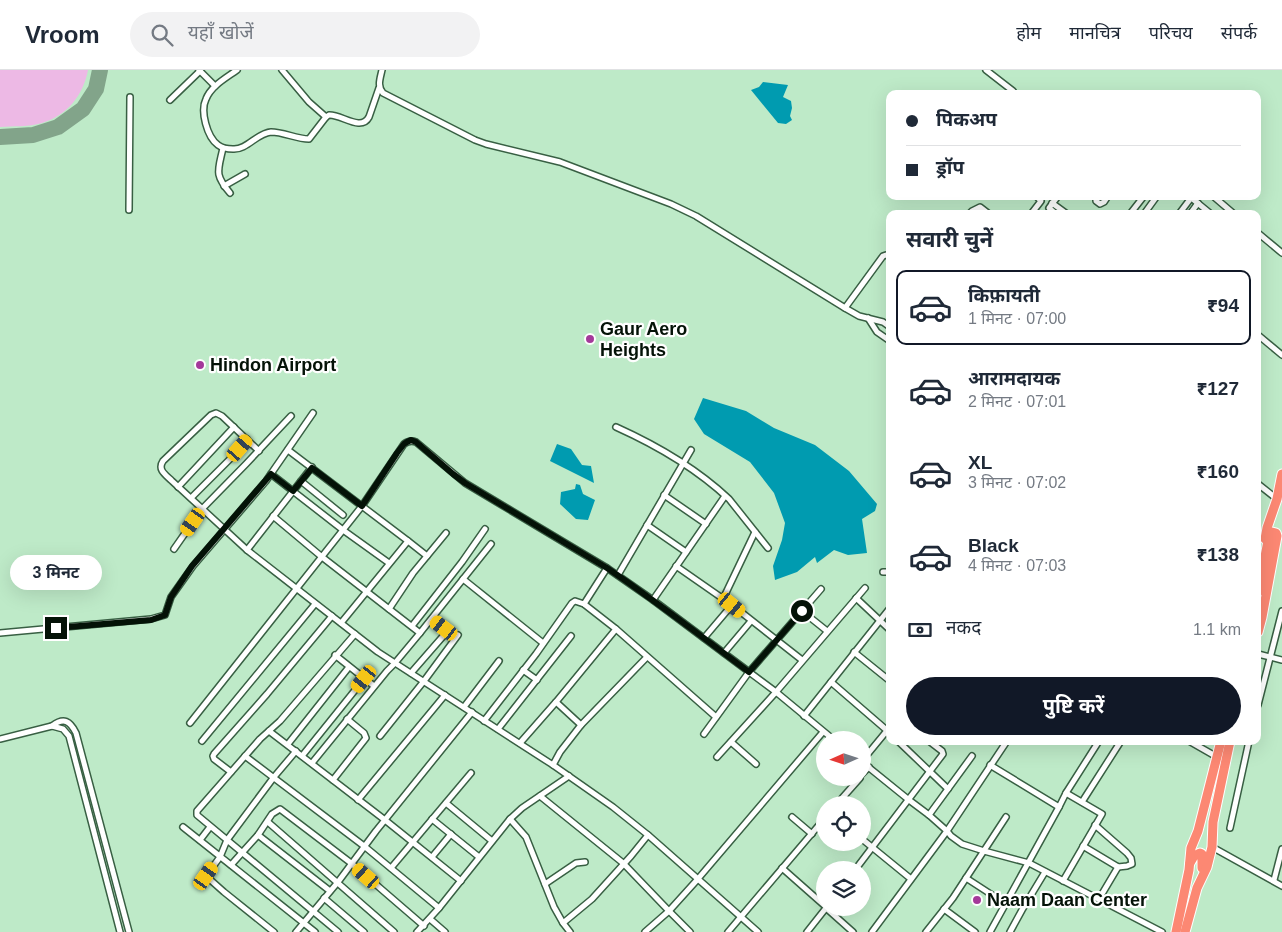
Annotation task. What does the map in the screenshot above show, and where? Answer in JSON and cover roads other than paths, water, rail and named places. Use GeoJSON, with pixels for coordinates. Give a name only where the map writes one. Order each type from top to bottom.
{"type":"FeatureCollection","features":[{"type":"Feature","properties":{"kind":"highway"},"geometry":{"type":"LineString","coordinates":[[1275,550],[1264,543],[1282,474]]}},
{"type":"Feature","properties":{"kind":"highway"},"geometry":{"type":"LineString","coordinates":[[1261,585],[1280,541],[1282,530]]}},
{"type":"Feature","properties":{"kind":"highway"},"geometry":{"type":"LineString","coordinates":[[1261,621],[1275,550]]}},
{"type":"Feature","properties":{"kind":"highway"},"geometry":{"type":"LineString","coordinates":[[1176,932],[1190,863],[1191,848],[1198,831],[1220,745]]}},
{"type":"Feature","properties":{"kind":"highway"},"geometry":{"type":"LineString","coordinates":[[1185,932],[1197,888],[1207,867],[1212,847],[1213,822],[1229,745]]}},
{"type":"Feature","properties":{"kind":"highway"},"geometry":{"type":"LineString","coordinates":[[1190,863],[1194,856],[1198,853],[1202,854],[1202,875]]}},
{"type":"Feature","properties":{"kind":"street"},"geometry":{"type":"LineString","coordinates":[[170,100],[200,70],[215,86]]}},
{"type":"Feature","properties":{"kind":"street"},"geometry":{"type":"LineString","coordinates":[[237,70],[215,86],[206,99],[203,108],[207,128],[213,141],[223,148],[237,149],[272,132],[309,139],[326,117],[332,114],[355,123],[364,122],[369,117],[379,88],[382,70]]}},
{"type":"Feature","properties":{"kind":"street"},"geometry":{"type":"LineString","coordinates":[[282,70],[309,102],[326,117]]}},
{"type":"Feature","properties":{"kind":"street"},"geometry":{"type":"LineString","coordinates":[[986,70],[1012,90]]}},
{"type":"Feature","properties":{"kind":"street"},"geometry":{"type":"LineString","coordinates":[[379,88],[386,95],[475,140],[560,162],[671,204],[696,216],[859,316],[886,324]]}},
{"type":"Feature","properties":{"kind":"street"},"geometry":{"type":"LineString","coordinates":[[129,210],[130,98]]}},
{"type":"Feature","properties":{"kind":"street"},"geometry":{"type":"LineString","coordinates":[[223,148],[218,177],[230,193]]}},
{"type":"Feature","properties":{"kind":"street"},"geometry":{"type":"LineString","coordinates":[[224,186],[245,174]]}},
{"type":"Feature","properties":{"kind":"street"},"geometry":{"type":"LineString","coordinates":[[1041,200],[1058,210]]}},
{"type":"Feature","properties":{"kind":"street"},"geometry":{"type":"LineString","coordinates":[[1051,206],[1055,200]]}},
{"type":"Feature","properties":{"kind":"street"},"geometry":{"type":"LineString","coordinates":[[1133,210],[1141,200]]}},
{"type":"Feature","properties":{"kind":"street"},"geometry":{"type":"LineString","coordinates":[[1194,200],[1206,210]]}},
{"type":"Feature","properties":{"kind":"street"},"geometry":{"type":"LineString","coordinates":[[1218,200],[1229,210]]}},
{"type":"Feature","properties":{"kind":"street"},"geometry":{"type":"LineString","coordinates":[[1193,210],[1198,203]]}},
{"type":"Feature","properties":{"kind":"street"},"geometry":{"type":"LineString","coordinates":[[1051,206],[1054,210]]}},
{"type":"Feature","properties":{"kind":"street"},"geometry":{"type":"LineString","coordinates":[[972,210],[980,207],[984,210]]}},
{"type":"Feature","properties":{"kind":"street"},"geometry":{"type":"LineString","coordinates":[[1261,236],[1282,253]]}},
{"type":"Feature","properties":{"kind":"street"},"geometry":{"type":"LineString","coordinates":[[845,308],[883,256],[886,255]]}},
{"type":"Feature","properties":{"kind":"street"},"geometry":{"type":"LineString","coordinates":[[868,318],[877,332],[886,338]]}},
{"type":"Feature","properties":{"kind":"street"},"geometry":{"type":"LineString","coordinates":[[1261,338],[1282,355]]}},
{"type":"Feature","properties":{"kind":"street"},"geometry":{"type":"LineString","coordinates":[[259,450],[219,413],[213,414],[163,461],[161,464],[162,472],[247,550],[378,652],[614,806],[758,932]]}},
{"type":"Feature","properties":{"kind":"street"},"geometry":{"type":"LineString","coordinates":[[0,633],[151,620],[165,615],[171,597],[192,566],[266,481],[313,413]]}},
{"type":"Feature","properties":{"kind":"street"},"geometry":{"type":"LineString","coordinates":[[174,549],[202,509],[291,416]]}},
{"type":"Feature","properties":{"kind":"street"},"geometry":{"type":"LineString","coordinates":[[178,487],[234,427]]}},
{"type":"Feature","properties":{"kind":"street"},"geometry":{"type":"LineString","coordinates":[[616,427],[683,463],[725,496],[768,548]]}},
{"type":"Feature","properties":{"kind":"street"},"geometry":{"type":"LineString","coordinates":[[190,498],[247,440]]}},
{"type":"Feature","properties":{"kind":"street"},"geometry":{"type":"LineString","coordinates":[[190,723],[362,506],[404,444],[411,440],[416,442],[465,483],[618,575],[776,692],[822,731]]}},
{"type":"Feature","properties":{"kind":"street"},"geometry":{"type":"LineString","coordinates":[[288,450],[427,556]]}},
{"type":"Feature","properties":{"kind":"street"},"geometry":{"type":"LineString","coordinates":[[618,575],[691,450]]}},
{"type":"Feature","properties":{"kind":"street"},"geometry":{"type":"LineString","coordinates":[[247,550],[312,468]]}},
{"type":"Feature","properties":{"kind":"street"},"geometry":{"type":"LineString","coordinates":[[271,474],[343,530],[390,563]]}},
{"type":"Feature","properties":{"kind":"street"},"geometry":{"type":"LineString","coordinates":[[301,480],[343,515]]}},
{"type":"Feature","properties":{"kind":"street"},"geometry":{"type":"LineString","coordinates":[[1261,486],[1277,499]]}},
{"type":"Feature","properties":{"kind":"street"},"geometry":{"type":"LineString","coordinates":[[664,495],[706,524]]}},
{"type":"Feature","properties":{"kind":"street"},"geometry":{"type":"LineString","coordinates":[[653,600],[725,496]]}},
{"type":"Feature","properties":{"kind":"street"},"geometry":{"type":"LineString","coordinates":[[273,516],[322,558],[420,633]]}},
{"type":"Feature","properties":{"kind":"street"},"geometry":{"type":"LineString","coordinates":[[647,524],[686,552]]}},
{"type":"Feature","properties":{"kind":"street"},"geometry":{"type":"LineString","coordinates":[[412,626],[485,529]]}},
{"type":"Feature","properties":{"kind":"street"},"geometry":{"type":"LineString","coordinates":[[723,599],[755,532]]}},
{"type":"Feature","properties":{"kind":"street"},"geometry":{"type":"LineString","coordinates":[[389,609],[414,573],[446,533]]}},
{"type":"Feature","properties":{"kind":"street"},"geometry":{"type":"LineString","coordinates":[[341,623],[408,541]]}},
{"type":"Feature","properties":{"kind":"street"},"geometry":{"type":"LineString","coordinates":[[312,763],[374,686],[432,619],[491,544]]}},
{"type":"Feature","properties":{"kind":"street"},"geometry":{"type":"LineString","coordinates":[[676,566],[732,605],[802,660]]}},
{"type":"Feature","properties":{"kind":"street"},"geometry":{"type":"LineString","coordinates":[[584,604],[607,568]]}},
{"type":"Feature","properties":{"kind":"street"},"geometry":{"type":"LineString","coordinates":[[464,579],[543,643]]}},
{"type":"Feature","properties":{"kind":"street"},"geometry":{"type":"LineString","coordinates":[[717,757],[776,692],[865,588]]}},
{"type":"Feature","properties":{"kind":"street"},"geometry":{"type":"LineString","coordinates":[[704,734],[749,672],[821,589]]}},
{"type":"Feature","properties":{"kind":"street"},"geometry":{"type":"LineString","coordinates":[[856,598],[886,627]]}},
{"type":"Feature","properties":{"kind":"street"},"geometry":{"type":"LineString","coordinates":[[484,720],[576,601],[584,604],[616,629],[716,717]]}},
{"type":"Feature","properties":{"kind":"street"},"geometry":{"type":"LineString","coordinates":[[202,741],[315,604]]}},
{"type":"Feature","properties":{"kind":"street"},"geometry":{"type":"LineString","coordinates":[[704,638],[732,605]]}},
{"type":"Feature","properties":{"kind":"street"},"geometry":{"type":"LineString","coordinates":[[802,611],[828,631]]}},
{"type":"Feature","properties":{"kind":"street"},"geometry":{"type":"LineString","coordinates":[[1261,692],[1282,611]]}},
{"type":"Feature","properties":{"kind":"street"},"geometry":{"type":"LineString","coordinates":[[804,716],[886,613]]}},
{"type":"Feature","properties":{"kind":"street"},"geometry":{"type":"LineString","coordinates":[[231,772],[214,759],[214,754],[332,616]]}},
{"type":"Feature","properties":{"kind":"street"},"geometry":{"type":"LineString","coordinates":[[411,673],[445,634],[446,630],[432,619]]}},
{"type":"Feature","properties":{"kind":"street"},"geometry":{"type":"LineString","coordinates":[[724,653],[751,620]]}},
{"type":"Feature","properties":{"kind":"street"},"geometry":{"type":"LineString","coordinates":[[520,743],[616,629]]}},
{"type":"Feature","properties":{"kind":"street"},"geometry":{"type":"LineString","coordinates":[[338,932],[197,815],[198,811],[231,772],[260,739],[280,721],[355,634]]}},
{"type":"Feature","properties":{"kind":"street"},"geometry":{"type":"LineString","coordinates":[[380,736],[424,682],[458,635]]}},
{"type":"Feature","properties":{"kind":"street"},"geometry":{"type":"LineString","coordinates":[[498,729],[571,636]]}},
{"type":"Feature","properties":{"kind":"street"},"geometry":{"type":"LineString","coordinates":[[854,652],[886,678]]}},
{"type":"Feature","properties":{"kind":"street"},"geometry":{"type":"LineString","coordinates":[[1261,655],[1282,660]]}},
{"type":"Feature","properties":{"kind":"street"},"geometry":{"type":"LineString","coordinates":[[335,656],[374,686]]}},
{"type":"Feature","properties":{"kind":"street"},"geometry":{"type":"LineString","coordinates":[[553,765],[560,752],[581,724],[647,657]]}},
{"type":"Feature","properties":{"kind":"street"},"geometry":{"type":"LineString","coordinates":[[464,707],[498,661]]}},
{"type":"Feature","properties":{"kind":"street"},"geometry":{"type":"LineString","coordinates":[[288,744],[350,667]]}},
{"type":"Feature","properties":{"kind":"street"},"geometry":{"type":"LineString","coordinates":[[523,670],[537,680]]}},
{"type":"Feature","properties":{"kind":"street"},"geometry":{"type":"LineString","coordinates":[[302,756],[364,679]]}},
{"type":"Feature","properties":{"kind":"street"},"geometry":{"type":"LineString","coordinates":[[830,682],[886,728]]}},
{"type":"Feature","properties":{"kind":"street"},"geometry":{"type":"LineString","coordinates":[[358,800],[445,695]]}},
{"type":"Feature","properties":{"kind":"street"},"geometry":{"type":"LineString","coordinates":[[556,702],[581,724]]}},
{"type":"Feature","properties":{"kind":"street"},"geometry":{"type":"LineString","coordinates":[[296,932],[338,882],[364,846],[472,712]]}},
{"type":"Feature","properties":{"kind":"street"},"geometry":{"type":"LineString","coordinates":[[333,780],[366,738],[364,733],[348,719]]}},
{"type":"Feature","properties":{"kind":"street"},"geometry":{"type":"LineString","coordinates":[[0,739],[52,726],[57,722],[70,723],[76,734],[129,932]]}},
{"type":"Feature","properties":{"kind":"street"},"geometry":{"type":"LineString","coordinates":[[66,732],[70,723]]}},
{"type":"Feature","properties":{"kind":"street"},"geometry":{"type":"LineString","coordinates":[[52,726],[60,728],[68,736],[120,932]]}},
{"type":"Feature","properties":{"kind":"street"},"geometry":{"type":"LineString","coordinates":[[269,731],[460,880]]}},
{"type":"Feature","properties":{"kind":"street"},"geometry":{"type":"LineString","coordinates":[[871,751],[886,734]]}},
{"type":"Feature","properties":{"kind":"street"},"geometry":{"type":"LineString","coordinates":[[645,932],[698,880],[816,740]]}},
{"type":"Feature","properties":{"kind":"street"},"geometry":{"type":"LineString","coordinates":[[731,742],[756,764]]}},
{"type":"Feature","properties":{"kind":"street"},"geometry":{"type":"LineString","coordinates":[[902,745],[948,789]]}},
{"type":"Feature","properties":{"kind":"street"},"geometry":{"type":"LineString","coordinates":[[862,861],[943,754],[934,745]]}},
{"type":"Feature","properties":{"kind":"street"},"geometry":{"type":"LineString","coordinates":[[872,932],[946,830],[1004,745]]}},
{"type":"Feature","properties":{"kind":"street"},"geometry":{"type":"LineString","coordinates":[[990,932],[1066,793],[1096,745]]}},
{"type":"Feature","properties":{"kind":"street"},"geometry":{"type":"LineString","coordinates":[[1082,802],[1118,745]]}},
{"type":"Feature","properties":{"kind":"street"},"geometry":{"type":"LineString","coordinates":[[1196,745],[1217,757]]}},
{"type":"Feature","properties":{"kind":"street"},"geometry":{"type":"LineString","coordinates":[[1230,828],[1248,745]]}},
{"type":"Feature","properties":{"kind":"street"},"geometry":{"type":"LineString","coordinates":[[274,932],[206,876],[220,856],[227,840],[296,751]]}},
{"type":"Feature","properties":{"kind":"street"},"geometry":{"type":"LineString","coordinates":[[245,756],[364,846],[439,908]]}},
{"type":"Feature","properties":{"kind":"street"},"geometry":{"type":"LineString","coordinates":[[928,815],[972,756]]}},
{"type":"Feature","properties":{"kind":"street"},"geometry":{"type":"LineString","coordinates":[[990,764],[1059,808]]}},
{"type":"Feature","properties":{"kind":"street"},"geometry":{"type":"LineString","coordinates":[[871,769],[962,844],[1029,863],[1162,932]]}},
{"type":"Feature","properties":{"kind":"street"},"geometry":{"type":"LineString","coordinates":[[391,868],[471,774]]}},
{"type":"Feature","properties":{"kind":"street"},"geometry":{"type":"LineString","coordinates":[[418,932],[510,819],[522,808],[569,776]]}},
{"type":"Feature","properties":{"kind":"street"},"geometry":{"type":"LineString","coordinates":[[844,796],[853,786]]}},
{"type":"Feature","properties":{"kind":"street"},"geometry":{"type":"LineString","coordinates":[[1063,881],[1102,814],[1066,793]]}},
{"type":"Feature","properties":{"kind":"street"},"geometry":{"type":"LineString","coordinates":[[540,796],[623,863],[690,932]]}},
{"type":"Feature","properties":{"kind":"street"},"geometry":{"type":"LineString","coordinates":[[446,803],[492,841]]}},
{"type":"Feature","properties":{"kind":"street"},"geometry":{"type":"LineString","coordinates":[[231,865],[258,835],[272,814],[280,809],[351,864],[424,926]]}},
{"type":"Feature","properties":{"kind":"street"},"geometry":{"type":"LineString","coordinates":[[792,817],[812,834]]}},
{"type":"Feature","properties":{"kind":"street"},"geometry":{"type":"LineString","coordinates":[[926,932],[966,878],[1006,817]]}},
{"type":"Feature","properties":{"kind":"street"},"geometry":{"type":"LineString","coordinates":[[432,819],[479,857]]}},
{"type":"Feature","properties":{"kind":"street"},"geometry":{"type":"LineString","coordinates":[[510,819],[526,837],[554,907],[570,932]]}},
{"type":"Feature","properties":{"kind":"street"},"geometry":{"type":"LineString","coordinates":[[269,823],[394,932]]}},
{"type":"Feature","properties":{"kind":"street"},"geometry":{"type":"LineString","coordinates":[[1083,846],[1118,867],[1132,864],[1131,858],[1095,825]]}},
{"type":"Feature","properties":{"kind":"street"},"geometry":{"type":"LineString","coordinates":[[183,827],[315,932]]}},
{"type":"Feature","properties":{"kind":"street"},"geometry":{"type":"LineString","coordinates":[[200,840],[210,827]]}},
{"type":"Feature","properties":{"kind":"street"},"geometry":{"type":"LineString","coordinates":[[728,932],[816,829]]}},
{"type":"Feature","properties":{"kind":"street"},"geometry":{"type":"LineString","coordinates":[[432,857],[451,834]]}},
{"type":"Feature","properties":{"kind":"street"},"geometry":{"type":"LineString","coordinates":[[258,835],[330,891]]}},
{"type":"Feature","properties":{"kind":"street"},"geometry":{"type":"LineString","coordinates":[[563,922],[587,904],[648,835]]}},
{"type":"Feature","properties":{"kind":"street"},"geometry":{"type":"LineString","coordinates":[[872,847],[911,879]]}},
{"type":"Feature","properties":{"kind":"street"},"geometry":{"type":"LineString","coordinates":[[1212,847],[1282,886]]}},
{"type":"Feature","properties":{"kind":"street"},"geometry":{"type":"LineString","coordinates":[[1274,880],[1282,849]]}},
{"type":"Feature","properties":{"kind":"street"},"geometry":{"type":"LineString","coordinates":[[545,884],[576,863],[585,862]]}},
{"type":"Feature","properties":{"kind":"street"},"geometry":{"type":"LineString","coordinates":[[1099,899],[1118,867]]}},
{"type":"Feature","properties":{"kind":"street"},"geometry":{"type":"LineString","coordinates":[[782,868],[816,898]]}},
{"type":"Feature","properties":{"kind":"street"},"geometry":{"type":"LineString","coordinates":[[1010,932],[1045,872]]}},
{"type":"Feature","properties":{"kind":"street"},"geometry":{"type":"LineString","coordinates":[[966,878],[1006,904]]}},
{"type":"Feature","properties":{"kind":"street"},"geometry":{"type":"LineString","coordinates":[[324,898],[364,932]]}},
{"type":"Feature","properties":{"kind":"street"},"geometry":{"type":"LineString","coordinates":[[807,932],[826,908],[853,932]]}},
{"type":"Feature","properties":{"kind":"street"},"geometry":{"type":"LineString","coordinates":[[944,909],[975,932]]}},
{"type":"Feature","properties":{"kind":"street"},"geometry":{"type":"LineString","coordinates":[[430,919],[445,932]]}},
{"type":"Feature","properties":{"kind":"water"},"geometry":{"type":"Polygon","coordinates":[[[763,82],[788,85],[783,97],[791,101],[790,116],[792,120],[786,124],[778,123],[751,90],[759,87],[763,82]]]}},
{"type":"Feature","properties":{"kind":"water"},"geometry":{"type":"Polygon","coordinates":[[[703,398],[746,411],[774,428],[815,445],[849,471],[877,504],[875,511],[862,519],[867,553],[848,555],[834,550],[817,563],[815,557],[797,572],[775,580],[773,566],[782,540],[785,523],[774,493],[750,462],[704,434],[694,419],[703,398]]]}},
{"type":"Feature","properties":{"kind":"water"},"geometry":{"type":"Polygon","coordinates":[[[557,444],[571,449],[582,465],[591,466],[594,483],[550,461],[557,444]]]}},
{"type":"Feature","properties":{"kind":"water"},"geometry":{"type":"Polygon","coordinates":[[[576,484],[580,485],[583,494],[595,500],[588,520],[576,519],[560,504],[561,492],[575,489],[576,484]]]}},
{"type":"Feature","properties":{"kind":"place","name":"Gaur Aero Heights"},"geometry":{"type":"Point","coordinates":[590,339]}},
{"type":"Feature","properties":{"kind":"place","name":"Hindon Airport"},"geometry":{"type":"Point","coordinates":[200,365]}},
{"type":"Feature","properties":{"kind":"place","name":"Naam Daan Center"},"geometry":{"type":"Point","coordinates":[977,900]}}]}
